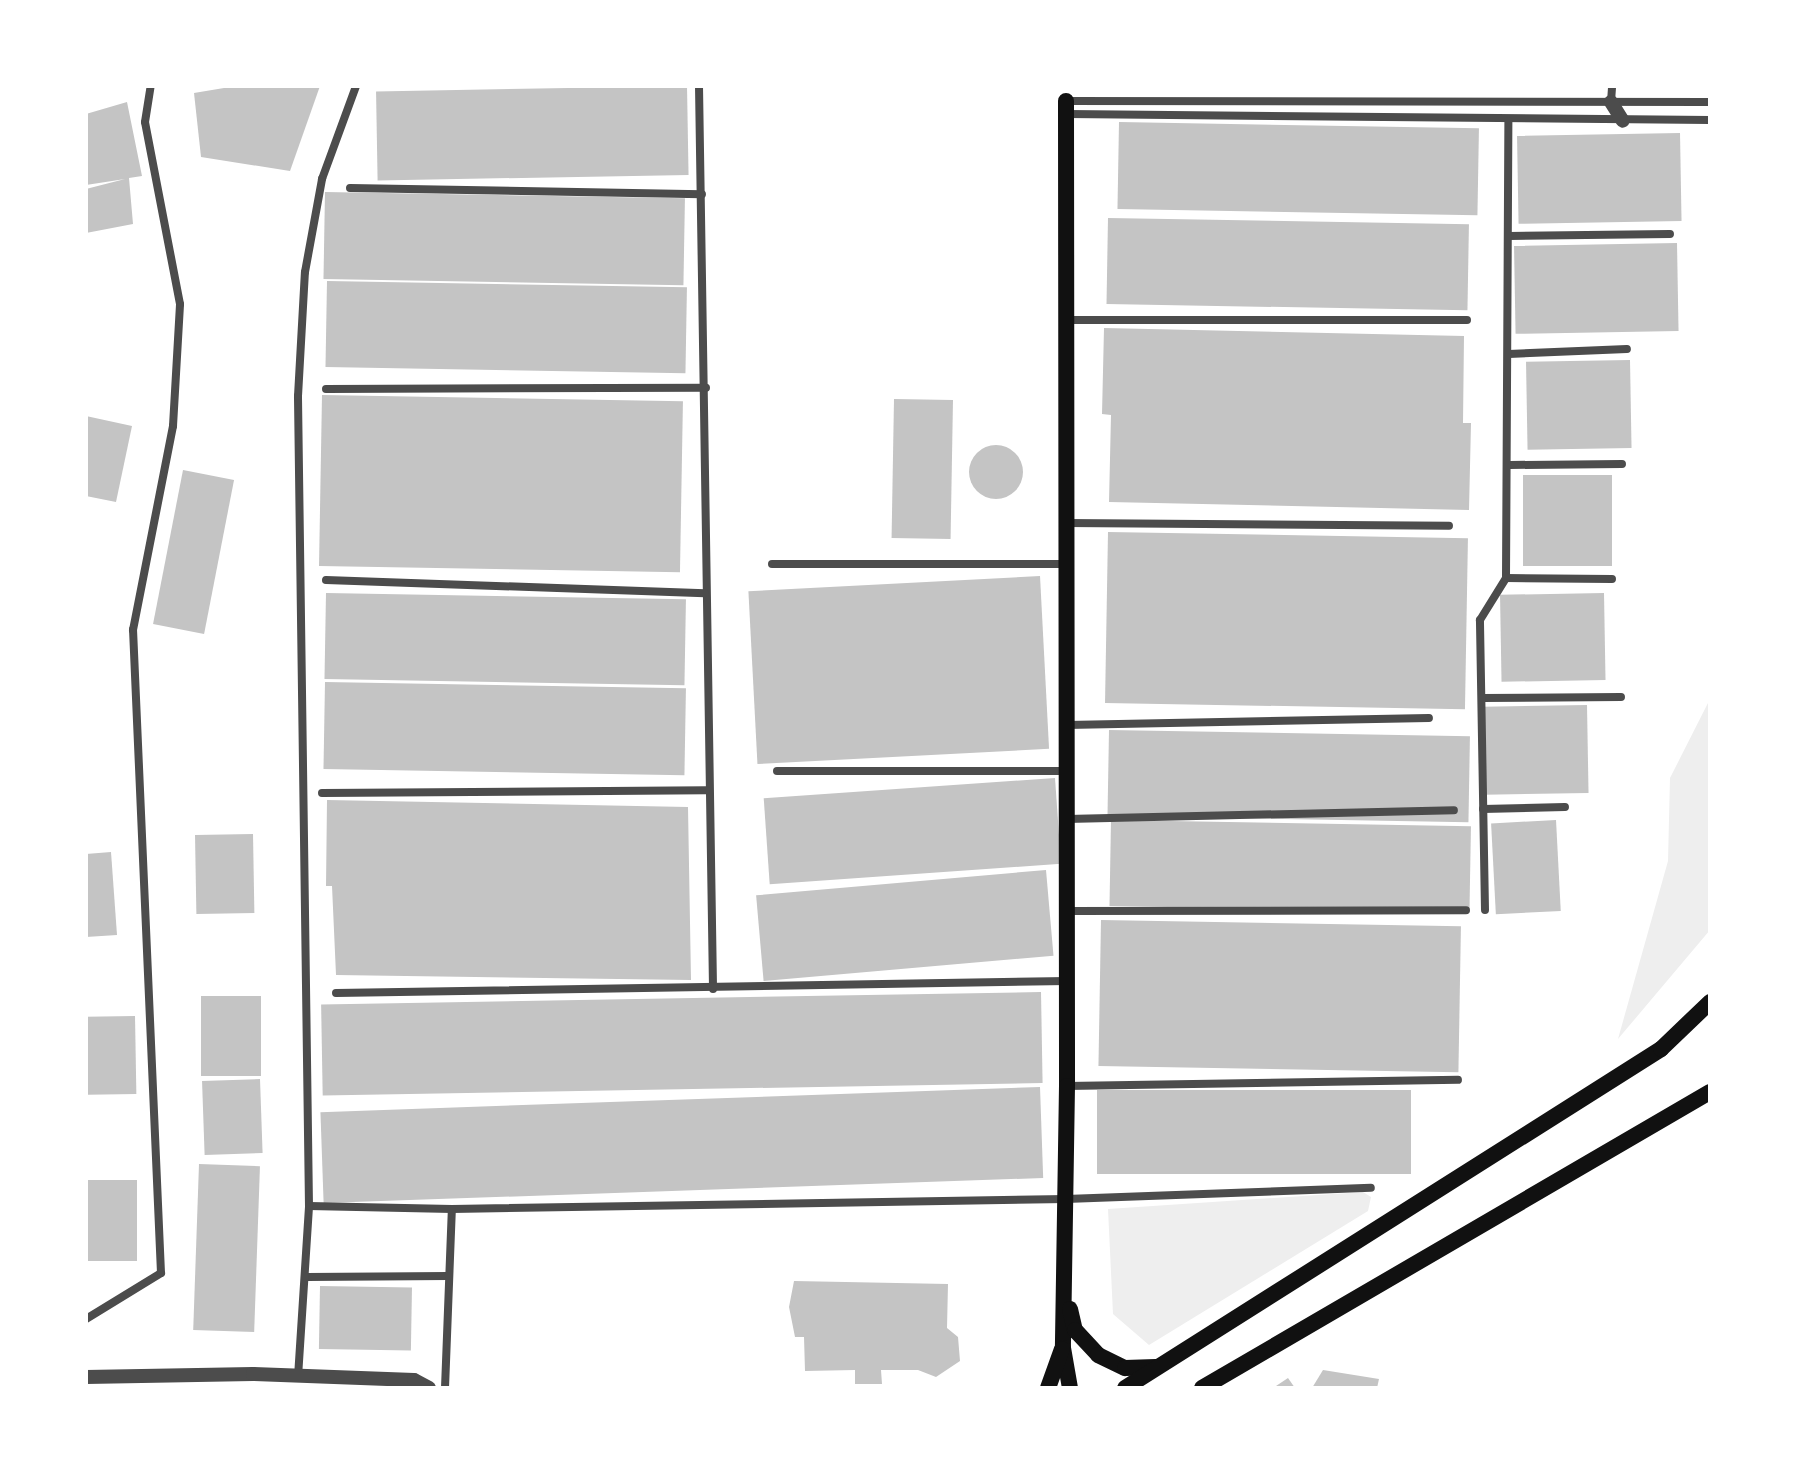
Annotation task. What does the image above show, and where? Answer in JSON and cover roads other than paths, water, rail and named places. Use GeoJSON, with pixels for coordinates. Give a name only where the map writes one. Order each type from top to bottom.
{"type":"FeatureCollection","features":[{"type":"Feature","properties":{"kind":"main road"},"geometry":{"type":"LineString","coordinates":[[1066,108],[1067,1086],[1063,1348],[1070,1388]]}},
{"type":"Feature","properties":{"kind":"main road"},"geometry":{"type":"LineString","coordinates":[[1125,1388],[1661,1049],[1710,1002]]}},
{"type":"Feature","properties":{"kind":"main road"},"geometry":{"type":"LineString","coordinates":[[1202,1388],[1710,1092]]}},
{"type":"Feature","properties":{"kind":"main road"},"geometry":{"type":"LineString","coordinates":[[1066,1292],[1075,1330],[1088,1347],[1125,1368],[1158,1367]]}},
{"type":"Feature","properties":{"kind":"main road"},"geometry":{"type":"LineString","coordinates":[[1048,1388],[1063,1348]]}},
{"type":"Feature","properties":{"kind":"street"},"geometry":{"type":"LineString","coordinates":[[86,1319],[161,1273],[133,630],[173,426],[180,304],[145,122],[151,86]]}},
{"type":"Feature","properties":{"kind":"street"},"geometry":{"type":"LineString","coordinates":[[298,1377],[307,1277],[309,1206],[298,396],[305,272],[322,179],[356,86]]}},
{"type":"Feature","properties":{"kind":"street"},"geometry":{"type":"LineString","coordinates":[[699,86],[706,388],[706,790],[713,989]]}},
{"type":"Feature","properties":{"kind":"street"},"geometry":{"type":"LineString","coordinates":[[1612,86],[1611,102],[1623,121]]}},
{"type":"Feature","properties":{"kind":"street"},"geometry":{"type":"LineString","coordinates":[[1066,108],[1710,102]]}},
{"type":"Feature","properties":{"kind":"street"},"geometry":{"type":"LineString","coordinates":[[1066,108],[1508,121],[1710,120]]}},
{"type":"Feature","properties":{"kind":"street"},"geometry":{"type":"LineString","coordinates":[[1485,910],[1480,620],[1506,578],[1510,465],[1508,121]]}},
{"type":"Feature","properties":{"kind":"street"},"geometry":{"type":"LineString","coordinates":[[350,188],[702,194]]}},
{"type":"Feature","properties":{"kind":"street"},"geometry":{"type":"LineString","coordinates":[[1509,236],[1670,234]]}},
{"type":"Feature","properties":{"kind":"street"},"geometry":{"type":"LineString","coordinates":[[1066,320],[1467,320]]}},
{"type":"Feature","properties":{"kind":"street"},"geometry":{"type":"LineString","coordinates":[[1509,354],[1627,349]]}},
{"type":"Feature","properties":{"kind":"street"},"geometry":{"type":"LineString","coordinates":[[326,389],[706,388]]}},
{"type":"Feature","properties":{"kind":"street"},"geometry":{"type":"LineString","coordinates":[[1510,465],[1622,464]]}},
{"type":"Feature","properties":{"kind":"street"},"geometry":{"type":"LineString","coordinates":[[1066,523],[1449,526]]}},
{"type":"Feature","properties":{"kind":"street"},"geometry":{"type":"LineString","coordinates":[[772,564],[1066,564]]}},
{"type":"Feature","properties":{"kind":"street"},"geometry":{"type":"LineString","coordinates":[[1506,578],[1612,579]]}},
{"type":"Feature","properties":{"kind":"street"},"geometry":{"type":"LineString","coordinates":[[326,580],[705,593]]}},
{"type":"Feature","properties":{"kind":"street"},"geometry":{"type":"LineString","coordinates":[[1482,698],[1621,697]]}},
{"type":"Feature","properties":{"kind":"street"},"geometry":{"type":"LineString","coordinates":[[1066,725],[1429,718]]}},
{"type":"Feature","properties":{"kind":"street"},"geometry":{"type":"LineString","coordinates":[[777,771],[1066,771]]}},
{"type":"Feature","properties":{"kind":"street"},"geometry":{"type":"LineString","coordinates":[[322,793],[706,790]]}},
{"type":"Feature","properties":{"kind":"street"},"geometry":{"type":"LineString","coordinates":[[1483,809],[1565,807]]}},
{"type":"Feature","properties":{"kind":"street"},"geometry":{"type":"LineString","coordinates":[[1066,820],[1454,810]]}},
{"type":"Feature","properties":{"kind":"street"},"geometry":{"type":"LineString","coordinates":[[1067,911],[1466,910]]}},
{"type":"Feature","properties":{"kind":"street"},"geometry":{"type":"LineString","coordinates":[[336,993],[1067,981]]}},
{"type":"Feature","properties":{"kind":"street"},"geometry":{"type":"LineString","coordinates":[[1067,1086],[1458,1080]]}},
{"type":"Feature","properties":{"kind":"street"},"geometry":{"type":"LineString","coordinates":[[309,1206],[452,1209],[1066,1199],[1371,1188]]}},
{"type":"Feature","properties":{"kind":"street"},"geometry":{"type":"LineString","coordinates":[[445,1388],[452,1209]]}},
{"type":"Feature","properties":{"kind":"street"},"geometry":{"type":"LineString","coordinates":[[307,1277],[448,1276]]}},
{"type":"Feature","properties":{"kind":"street"},"geometry":{"type":"LineString","coordinates":[[86,1377],[414,1380],[429,1388]]}}]}
